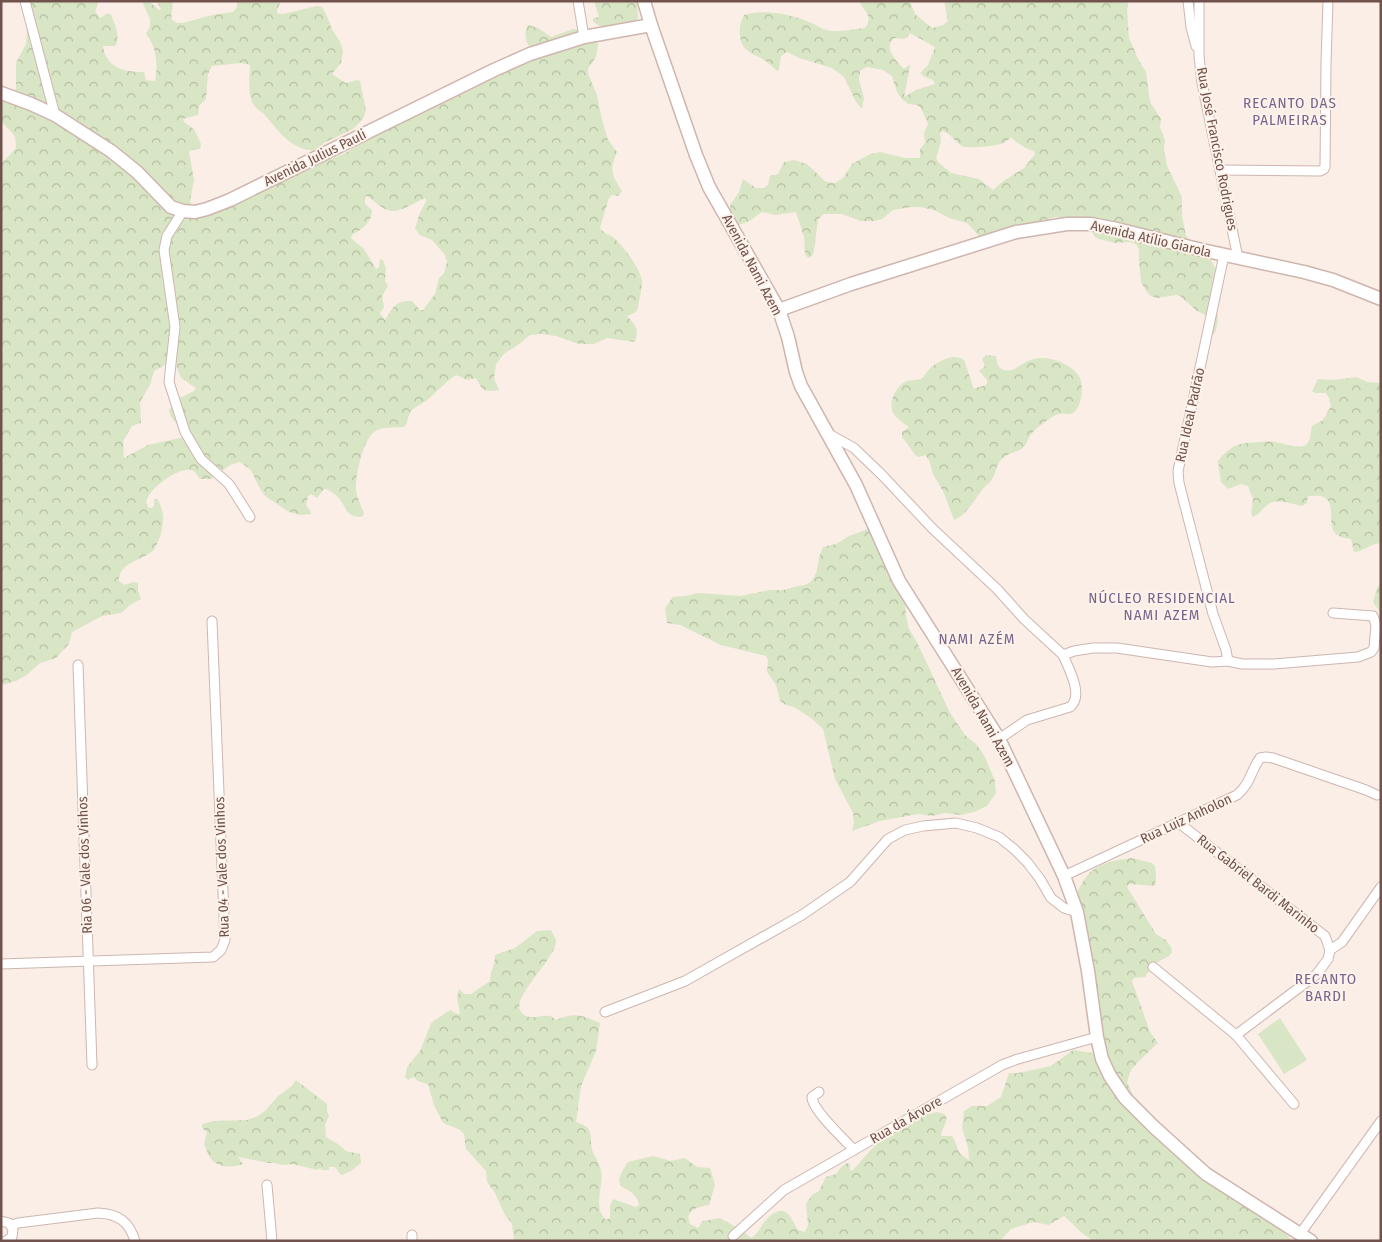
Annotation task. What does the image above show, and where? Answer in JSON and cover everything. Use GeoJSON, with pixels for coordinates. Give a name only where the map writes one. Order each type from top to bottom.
{"type":"FeatureCollection","features":[{"type":"Feature","properties":{"kind":"street"},"geometry":{"type":"LineString","coordinates":[[25,1],[55,116]]}},
{"type":"Feature","properties":{"kind":"street"},"geometry":{"type":"LineString","coordinates":[[578,1],[584,37]]}},
{"type":"Feature","properties":{"kind":"street","name":"Avenida Nami Azem"},"geometry":{"type":"LineString","coordinates":[[644,1],[696,155],[710,187],[778,310],[788,337],[801,386],[856,485],[899,581],[999,739],[1064,876],[1077,912],[1088,971],[1096,1037],[1102,1059],[1110,1076],[1125,1098],[1206,1174],[1305,1238]]}},
{"type":"Feature","properties":{"kind":"street"},"geometry":{"type":"LineString","coordinates":[[1188,1],[1190,27],[1199,56]]}},
{"type":"Feature","properties":{"kind":"street"},"geometry":{"type":"LineString","coordinates":[[1220,170],[1320,171],[1324,169],[1328,1]]}},
{"type":"Feature","properties":{"kind":"street","name":"Rua José Francisco Rodrigues"},"geometry":{"type":"LineString","coordinates":[[1198,6],[1199,56],[1202,83],[1238,258]]}},
{"type":"Feature","properties":{"kind":"street","name":"Avenida Julius Pauli"},"geometry":{"type":"LineString","coordinates":[[183,211],[195,212],[230,200],[530,54],[584,37],[651,26]]}},
{"type":"Feature","properties":{"kind":"street"},"geometry":{"type":"LineString","coordinates":[[1,93],[31,104],[55,116],[111,151],[137,172],[171,207],[183,211],[167,236],[164,250],[175,327],[169,382],[185,432],[201,459],[229,484],[250,517]]}},
{"type":"Feature","properties":{"kind":"street","name":"Avenida Atílio Giarola"},"geometry":{"type":"LineString","coordinates":[[778,310],[851,284],[1016,232],[1067,224],[1091,224],[1304,272],[1333,280],[1381,299]]}},
{"type":"Feature","properties":{"kind":"street","name":"Rua Ideal Padrão"},"geometry":{"type":"LineString","coordinates":[[1224,255],[1178,471],[1179,483],[1213,614],[1228,661]]}},
{"type":"Feature","properties":{"kind":"street"},"geometry":{"type":"LineString","coordinates":[[827,432],[854,448],[940,535],[997,589],[1024,619],[1063,655],[1074,683],[1076,695],[1074,704],[1070,707],[1027,720],[999,739]]}},
{"type":"Feature","properties":{"kind":"street"},"geometry":{"type":"LineString","coordinates":[[1063,655],[1093,648],[1117,648],[1212,662],[1228,661],[1242,664],[1274,664],[1358,657],[1371,652],[1375,643],[1376,625],[1373,616],[1332,613]]}},
{"type":"Feature","properties":{"kind":"street","name":"Rua 04 - Vale dos Vinhos"},"geometry":{"type":"LineString","coordinates":[[1,964],[213,957],[225,944],[212,621]]}},
{"type":"Feature","properties":{"kind":"street","name":"Ria 06 - Vale dos Vinhos"},"geometry":{"type":"LineString","coordinates":[[78,665],[92,1065]]}},
{"type":"Feature","properties":{"kind":"street","name":"Rua Luiz Anholon"},"geometry":{"type":"LineString","coordinates":[[1064,876],[1237,795],[1248,783],[1260,758],[1273,758],[1357,786],[1377,795]]}},
{"type":"Feature","properties":{"kind":"street"},"geometry":{"type":"LineString","coordinates":[[605,1012],[685,981],[802,915],[850,882],[888,839],[905,830],[923,826],[956,823],[978,828],[999,837],[1027,862],[1051,898],[1064,908],[1077,912]]}},
{"type":"Feature","properties":{"kind":"street","name":"Rua Gabriel Bardi Marinho"},"geometry":{"type":"LineString","coordinates":[[1179,823],[1325,936],[1330,950]]}},
{"type":"Feature","properties":{"kind":"street"},"geometry":{"type":"LineString","coordinates":[[1236,1035],[1316,975],[1328,959],[1330,950],[1342,942],[1381,887]]}},
{"type":"Feature","properties":{"kind":"street"},"geometry":{"type":"LineString","coordinates":[[1153,967],[1236,1035],[1294,1104]]}},
{"type":"Feature","properties":{"kind":"street","name":"Rua da Árvore"},"geometry":{"type":"LineString","coordinates":[[733,1236],[784,1190],[1002,1065],[1096,1037]]}},
{"type":"Feature","properties":{"kind":"street"},"geometry":{"type":"LineString","coordinates":[[818,1092],[812,1097],[812,1103],[854,1150]]}},
{"type":"Feature","properties":{"kind":"street"},"geometry":{"type":"LineString","coordinates":[[1305,1238],[1381,1121]]}},
{"type":"Feature","properties":{"kind":"street"},"geometry":{"type":"LineString","coordinates":[[267,1185],[272,1241]]}},
{"type":"Feature","properties":{"kind":"street"},"geometry":{"type":"LineString","coordinates":[[12,1226],[18,1223],[42,1220],[109,1214],[120,1218],[130,1227],[135,1241]]}},
{"type":"Feature","properties":{"kind":"street"},"geometry":{"type":"LineString","coordinates":[[1,1221],[5,1221],[12,1226]]}},
{"type":"Feature","properties":{"kind":"street"},"geometry":{"type":"LineString","coordinates":[[10,1239],[12,1226]]}},
{"type":"Feature","properties":{"kind":"green space"},"geometry":{"type":"Polygon","coordinates":[[[22,1],[97,1],[98,4],[95,11],[100,18],[108,13],[111,15],[117,30],[115,46],[103,46],[108,59],[112,64],[123,70],[144,72],[146,80],[155,81],[156,56],[150,39],[146,34],[150,26],[150,19],[142,1],[149,1],[160,11],[161,8],[156,1],[172,1],[172,20],[177,23],[233,12],[237,7],[237,1],[281,1],[277,13],[283,14],[317,6],[322,7],[343,51],[341,63],[332,74],[346,83],[360,81],[366,110],[363,119],[353,129],[324,143],[316,151],[307,150],[286,139],[253,104],[249,90],[250,65],[241,63],[212,66],[208,74],[206,99],[199,106],[198,115],[183,119],[184,122],[194,129],[201,144],[200,149],[189,152],[194,180],[190,201],[192,206],[229,206],[322,162],[344,154],[374,135],[402,123],[475,85],[528,63],[534,50],[529,46],[526,38],[528,25],[538,28],[551,37],[573,29],[589,32],[595,37],[598,45],[596,57],[588,69],[588,74],[597,95],[608,140],[617,152],[612,168],[616,181],[622,191],[618,196],[612,195],[609,198],[600,228],[623,247],[641,276],[642,284],[638,308],[636,312],[627,316],[636,328],[635,342],[607,338],[594,344],[579,344],[556,336],[530,335],[505,353],[496,364],[494,378],[499,390],[484,390],[476,378],[467,380],[456,375],[426,401],[412,410],[404,427],[381,429],[370,436],[360,459],[356,484],[357,496],[364,513],[362,517],[356,517],[349,513],[337,496],[326,489],[317,498],[311,494],[308,496],[306,505],[311,514],[300,515],[289,512],[265,496],[251,470],[240,462],[230,465],[211,479],[200,479],[195,472],[190,470],[172,475],[150,493],[146,501],[148,507],[151,508],[154,506],[154,500],[157,499],[163,513],[160,537],[155,548],[126,566],[120,575],[119,581],[124,585],[134,582],[138,583],[141,599],[121,613],[102,616],[72,632],[69,644],[56,658],[40,663],[28,674],[16,681],[1,685],[1,164],[16,148],[15,136],[1,121],[1,91],[16,89],[16,63],[26,44],[27,31],[22,1]],[[367,196],[365,197],[365,204],[372,210],[372,215],[366,225],[352,235],[351,238],[364,249],[376,269],[379,267],[380,259],[383,260],[386,269],[385,281],[388,286],[382,296],[384,307],[380,313],[385,320],[396,305],[407,301],[412,301],[420,310],[423,310],[435,294],[439,278],[444,273],[447,262],[445,255],[432,240],[420,235],[415,229],[426,201],[425,198],[404,208],[391,211],[367,196]],[[174,360],[154,371],[150,385],[140,402],[141,423],[132,426],[123,441],[124,458],[148,445],[184,437],[169,410],[175,400],[194,391],[196,388],[181,378],[174,360]]]}},
{"type":"Feature","properties":{"kind":"green space"},"geometry":{"type":"Polygon","coordinates":[[[594,1],[637,1],[638,18],[633,24],[612,28],[602,27],[593,21],[593,18],[599,17],[594,1]]]}},
{"type":"Feature","properties":{"kind":"green space"},"geometry":{"type":"Polygon","coordinates":[[[859,1],[910,1],[915,14],[932,28],[943,25],[948,21],[944,1],[1129,1],[1127,8],[1129,38],[1146,72],[1150,102],[1161,119],[1160,127],[1165,140],[1164,149],[1167,166],[1182,197],[1182,216],[1186,236],[1210,258],[1217,272],[1216,299],[1218,319],[1216,330],[1211,338],[1207,316],[1197,311],[1180,296],[1157,298],[1147,292],[1141,282],[1137,245],[1131,242],[1115,243],[1099,239],[1095,237],[1088,225],[1075,220],[1055,217],[988,239],[979,236],[967,223],[949,218],[934,210],[920,207],[893,210],[882,219],[874,221],[861,221],[842,214],[824,214],[818,219],[814,251],[812,256],[808,258],[805,254],[804,237],[796,212],[775,215],[762,212],[748,222],[737,225],[730,215],[730,205],[739,192],[743,179],[756,188],[764,188],[768,185],[770,176],[778,174],[784,162],[794,160],[807,164],[826,182],[835,183],[843,178],[852,164],[870,154],[880,152],[905,158],[920,158],[920,149],[925,143],[924,133],[928,124],[921,108],[917,105],[908,104],[902,99],[897,92],[892,76],[883,70],[867,67],[860,71],[859,80],[864,98],[862,109],[856,102],[844,77],[832,68],[799,58],[787,52],[781,56],[777,71],[766,61],[748,51],[741,42],[740,30],[744,15],[759,12],[776,13],[802,19],[826,30],[865,28],[869,20],[859,1]],[[910,33],[904,39],[895,38],[891,41],[890,45],[894,58],[901,66],[904,69],[910,66],[904,97],[916,90],[935,84],[933,80],[920,73],[928,65],[935,47],[910,33]],[[943,131],[940,133],[941,142],[936,158],[938,162],[951,173],[979,179],[993,190],[1024,168],[1035,154],[1034,151],[1021,146],[1011,137],[998,145],[965,147],[943,131]]]}},
{"type":"Feature","properties":{"kind":"green space"},"geometry":{"type":"Polygon","coordinates":[[[986,355],[996,356],[999,367],[1008,371],[1036,359],[1046,358],[1061,363],[1071,368],[1079,376],[1082,385],[1081,398],[1076,411],[1052,417],[1033,432],[1023,448],[1003,458],[991,480],[967,511],[954,520],[944,493],[933,474],[929,460],[925,455],[916,456],[902,437],[902,432],[909,427],[893,413],[892,403],[895,393],[901,385],[907,381],[922,379],[931,367],[952,357],[964,360],[974,389],[986,385],[987,380],[979,371],[985,366],[982,359],[986,355]]]}},
{"type":"Feature","properties":{"kind":"green space"},"geometry":{"type":"Polygon","coordinates":[[[1357,377],[1367,382],[1381,383],[1381,543],[1354,552],[1351,539],[1340,537],[1332,528],[1330,505],[1324,497],[1308,496],[1307,503],[1302,506],[1283,502],[1269,503],[1253,517],[1251,513],[1253,499],[1248,486],[1241,484],[1228,489],[1221,482],[1218,461],[1236,445],[1241,444],[1268,441],[1295,446],[1306,445],[1310,439],[1312,426],[1323,420],[1331,406],[1326,393],[1315,393],[1312,391],[1318,379],[1333,380],[1357,377]]]}},
{"type":"Feature","properties":{"kind":"green space"},"geometry":{"type":"Polygon","coordinates":[[[871,528],[907,590],[905,604],[909,629],[949,711],[965,735],[976,744],[984,755],[995,781],[996,793],[987,806],[974,812],[961,815],[945,813],[932,816],[918,814],[880,821],[852,831],[853,813],[835,779],[823,729],[811,718],[780,701],[776,685],[767,672],[768,660],[766,656],[721,645],[680,625],[667,623],[665,608],[673,597],[698,593],[741,596],[803,586],[814,578],[823,547],[836,544],[849,536],[871,528]]]}},
{"type":"Feature","properties":{"kind":"green space"},"geometry":{"type":"Polygon","coordinates":[[[1381,582],[1381,649],[1377,635],[1380,612],[1373,602],[1381,582]]]}},
{"type":"Feature","properties":{"kind":"green space"},"geometry":{"type":"Polygon","coordinates":[[[1131,858],[1152,863],[1155,866],[1155,886],[1129,884],[1127,887],[1156,934],[1166,940],[1172,952],[1169,956],[1154,964],[1145,977],[1134,978],[1132,981],[1150,1032],[1158,1043],[1131,1070],[1127,1082],[1133,1095],[1160,1128],[1192,1156],[1228,1181],[1282,1229],[1292,1241],[1094,1241],[1083,1234],[1064,1216],[1049,1225],[1033,1222],[1011,1229],[1000,1241],[514,1241],[512,1224],[487,1182],[486,1171],[466,1149],[464,1134],[459,1129],[442,1121],[434,1105],[428,1084],[418,1081],[413,1077],[408,1080],[405,1077],[407,1067],[420,1051],[431,1023],[450,1010],[460,1014],[457,997],[459,989],[464,994],[471,994],[490,981],[495,955],[515,948],[537,931],[551,930],[556,940],[554,948],[526,990],[519,1008],[523,1014],[529,1017],[550,1016],[556,1020],[573,1015],[600,1023],[596,1051],[581,1086],[576,1122],[589,1129],[590,1132],[592,1149],[602,1177],[600,1209],[606,1220],[610,1218],[610,1206],[613,1199],[636,1207],[639,1205],[632,1193],[620,1184],[619,1180],[628,1162],[653,1156],[671,1161],[685,1158],[697,1167],[710,1168],[715,1185],[709,1205],[693,1210],[689,1215],[690,1224],[698,1228],[703,1221],[720,1218],[743,1231],[751,1238],[767,1218],[776,1212],[784,1211],[790,1216],[798,1230],[805,1232],[808,1225],[806,1204],[812,1195],[819,1191],[826,1177],[836,1174],[847,1163],[850,1164],[850,1171],[853,1170],[878,1142],[899,1128],[924,1115],[938,1112],[946,1115],[941,1136],[952,1136],[959,1151],[969,1160],[968,1147],[962,1128],[964,1111],[972,1106],[987,1106],[1001,1097],[1009,1073],[1051,1066],[1073,1050],[1092,1053],[1102,1051],[1075,897],[1090,872],[1103,864],[1131,858]]]}},
{"type":"Feature","properties":{"kind":"green space"},"geometry":{"type":"Polygon","coordinates":[[[1280,1018],[1307,1060],[1284,1074],[1258,1034],[1280,1018]]]}},
{"type":"Feature","properties":{"kind":"green space"},"geometry":{"type":"Polygon","coordinates":[[[296,1080],[327,1104],[329,1116],[325,1125],[326,1137],[346,1151],[360,1154],[361,1163],[342,1175],[335,1167],[329,1167],[329,1170],[322,1170],[320,1168],[317,1170],[293,1164],[282,1165],[238,1157],[243,1164],[228,1166],[217,1164],[212,1160],[204,1144],[207,1132],[202,1128],[202,1124],[214,1121],[247,1120],[256,1117],[265,1111],[296,1080]]]}},
{"type":"Feature","properties":{"kind":"district","name":"RECANTO DAS PALMEIRAS"},"geometry":{"type":"Point","coordinates":[1290,112]}},
{"type":"Feature","properties":{"kind":"district","name":"NÚCLEO RESIDENCIAL NAMI AZEM"},"geometry":{"type":"Point","coordinates":[1162,606]}},
{"type":"Feature","properties":{"kind":"district","name":"NAMI AZÉM"},"geometry":{"type":"Point","coordinates":[977,639]}},
{"type":"Feature","properties":{"kind":"district","name":"RECANTO BARDI"},"geometry":{"type":"Point","coordinates":[1326,988]}}]}
